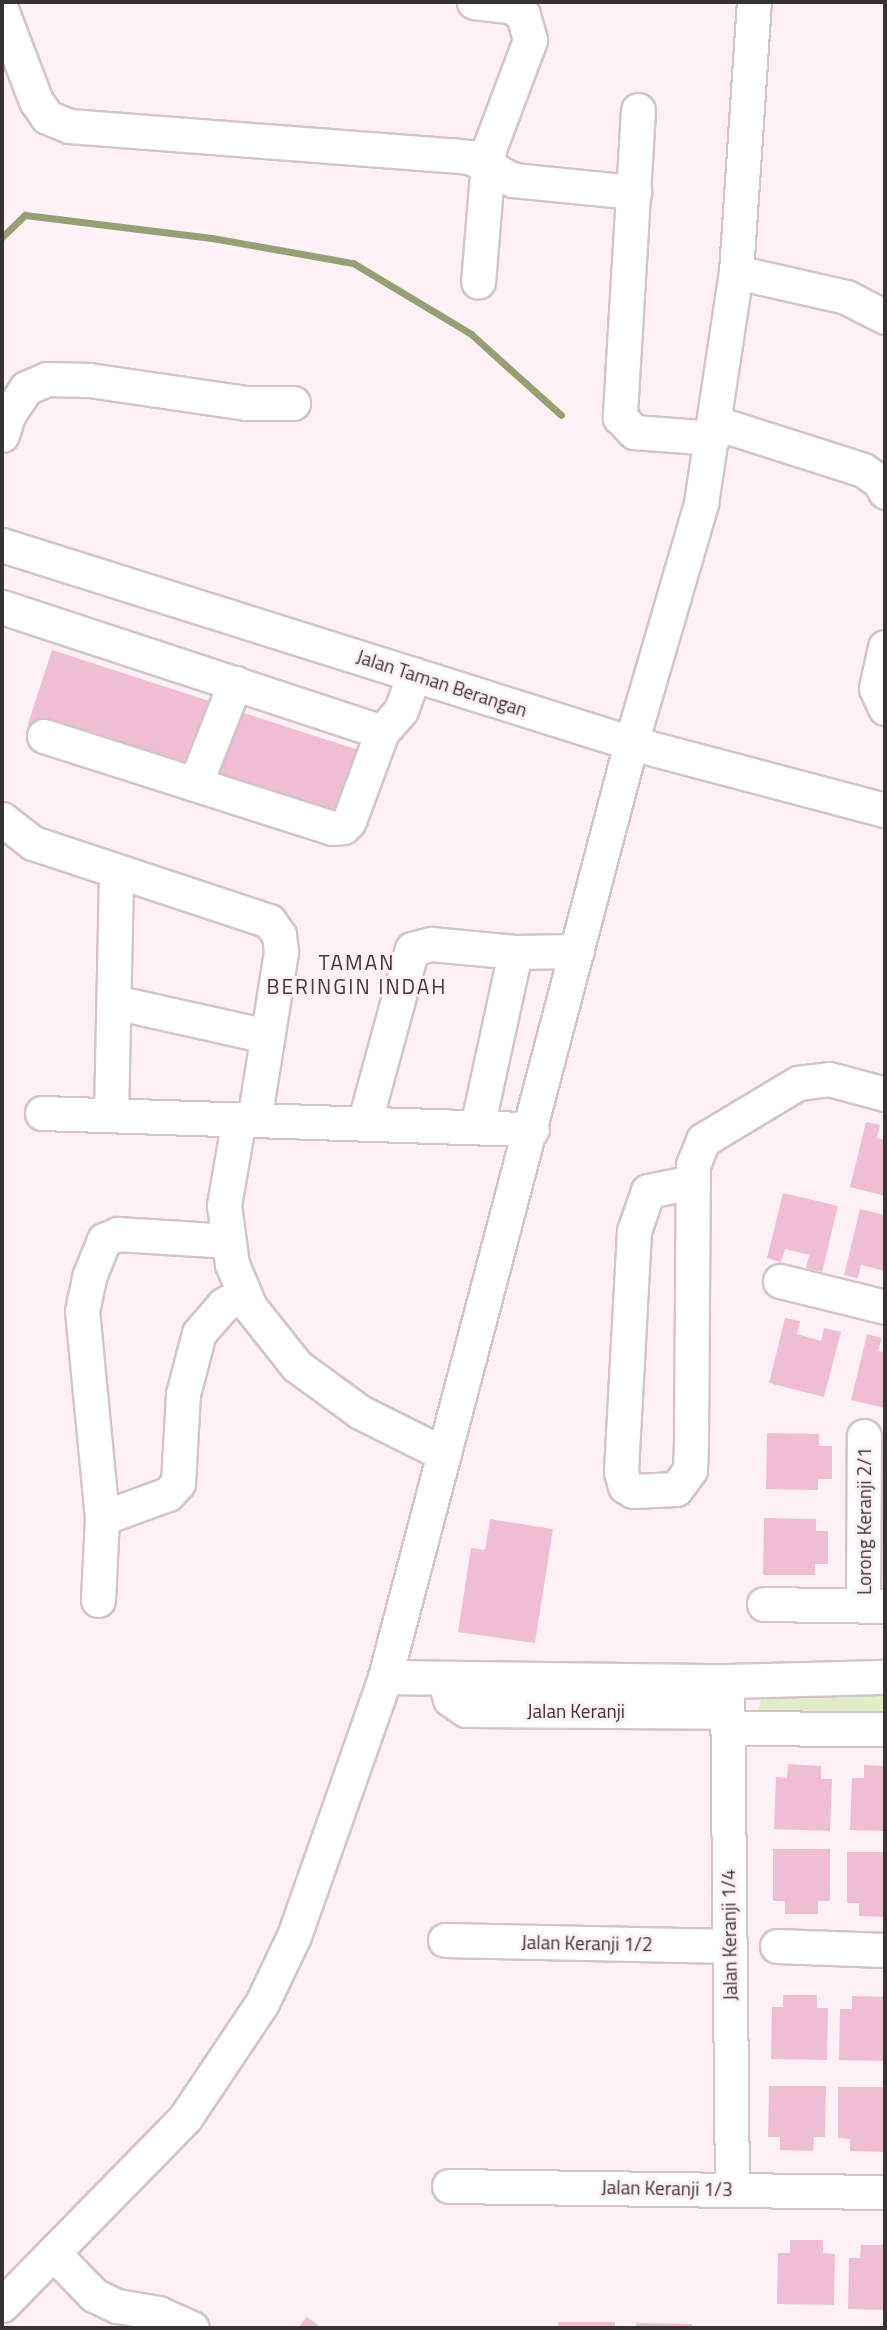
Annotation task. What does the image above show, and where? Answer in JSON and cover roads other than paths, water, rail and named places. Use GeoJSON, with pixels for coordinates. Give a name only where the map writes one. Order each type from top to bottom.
{"type":"FeatureCollection","features":[{"type":"Feature","properties":{"kind":"street"},"geometry":{"type":"LineString","coordinates":[[474,2],[512,8],[530,26],[526,57],[497,121],[486,166],[478,282]]}},
{"type":"Feature","properties":{"kind":"street"},"geometry":{"type":"LineString","coordinates":[[2,2305],[185,2118],[262,2003],[294,1936],[385,1677],[532,1129],[631,743],[701,503],[715,431],[736,272],[754,2]]}},
{"type":"Feature","properties":{"kind":"street"},"geometry":{"type":"LineString","coordinates":[[2,12],[36,101],[47,117],[69,127],[450,155],[486,166],[513,180],[634,192]]}},
{"type":"Feature","properties":{"kind":"street"},"geometry":{"type":"LineString","coordinates":[[638,110],[620,417],[635,432],[715,431],[863,470],[884,485]]}},
{"type":"Feature","properties":{"kind":"street"},"geometry":{"type":"LineString","coordinates":[[736,272],[878,303]]}},
{"type":"Feature","properties":{"kind":"street"},"geometry":{"type":"LineString","coordinates":[[2,435],[26,388],[47,379],[89,380],[246,403],[293,403]]}},
{"type":"Feature","properties":{"kind":"street","name":"Jalan Taman Berangan"},"geometry":{"type":"LineString","coordinates":[[2,545],[631,743],[885,810]]}},
{"type":"Feature","properties":{"kind":"street"},"geometry":{"type":"LineString","coordinates":[[2,607],[382,732]]}},
{"type":"Feature","properties":{"kind":"street"},"geometry":{"type":"LineString","coordinates":[[885,647],[876,688],[885,708]]}},
{"type":"Feature","properties":{"kind":"street"},"geometry":{"type":"LineString","coordinates":[[44,736],[332,828],[343,827],[349,821],[382,732],[401,710],[414,674]]}},
{"type":"Feature","properties":{"kind":"street"},"geometry":{"type":"LineString","coordinates":[[195,784],[235,682]]}},
{"type":"Feature","properties":{"kind":"street"},"geometry":{"type":"LineString","coordinates":[[2,819],[33,843],[269,921],[279,935],[281,952],[267,1036],[224,1205],[229,1241],[244,1293],[298,1366],[360,1412],[444,1454]]}},
{"type":"Feature","properties":{"kind":"street"},"geometry":{"type":"LineString","coordinates":[[111,1115],[117,872]]}},
{"type":"Feature","properties":{"kind":"street"},"geometry":{"type":"LineString","coordinates":[[364,1124],[412,949],[431,944],[515,952],[578,951]]}},
{"type":"Feature","properties":{"kind":"street"},"geometry":{"type":"LineString","coordinates":[[477,1128],[515,952]]}},
{"type":"Feature","properties":{"kind":"street"},"geometry":{"type":"LineString","coordinates":[[114,1002],[267,1036]]}},
{"type":"Feature","properties":{"kind":"street"},"geometry":{"type":"LineString","coordinates":[[693,1182],[648,1191],[634,1231],[621,1472],[625,1486],[633,1491],[676,1489],[690,1470],[693,1182],[693,1165],[702,1140],[798,1083],[829,1079],[885,1094]]}},
{"type":"Feature","properties":{"kind":"street"},"geometry":{"type":"LineString","coordinates":[[42,1113],[532,1129]]}},
{"type":"Feature","properties":{"kind":"street"},"geometry":{"type":"LineString","coordinates":[[98,1600],[102,1518],[82,1311],[89,1277],[104,1240],[118,1234],[145,1233],[229,1241]]}},
{"type":"Feature","properties":{"kind":"street"},"geometry":{"type":"LineString","coordinates":[[780,1281],[885,1307]]}},
{"type":"Feature","properties":{"kind":"street"},"geometry":{"type":"LineString","coordinates":[[102,1518],[169,1493],[178,1483],[183,1394],[199,1333],[223,1305],[244,1293]]}},
{"type":"Feature","properties":{"kind":"street","name":"Lorong Keranji 2/1"},"geometry":{"type":"LineString","coordinates":[[864,1436],[874,1606]]}},
{"type":"Feature","properties":{"kind":"street"},"geometry":{"type":"LineString","coordinates":[[764,1604],[874,1606]]}},
{"type":"Feature","properties":{"kind":"street"},"geometry":{"type":"LineString","coordinates":[[385,1677],[444,1678],[727,1707],[885,1729]]}},
{"type":"Feature","properties":{"kind":"street"},"geometry":{"type":"LineString","coordinates":[[727,1707],[885,1677]]}},
{"type":"Feature","properties":{"kind":"street","name":"Jalan Keranji 1/4"},"geometry":{"type":"LineString","coordinates":[[727,1707],[732,2189]]}},
{"type":"Feature","properties":{"kind":"street","name":"Jalan Keranji 1/2"},"geometry":{"type":"LineString","coordinates":[[445,1940],[730,1946]]}},
{"type":"Feature","properties":{"kind":"street"},"geometry":{"type":"LineString","coordinates":[[777,1946],[885,1950]]}},
{"type":"Feature","properties":{"kind":"street","name":"Jalan Keranji 1/3"},"geometry":{"type":"LineString","coordinates":[[449,2186],[885,2192]]}},
{"type":"Feature","properties":{"kind":"street"},"geometry":{"type":"LineString","coordinates":[[53,2253],[94,2295],[117,2306],[158,2313],[192,2328]]}},
{"type":"Feature","properties":{"kind":"waterway"},"geometry":{"type":"LineString","coordinates":[[2,237],[25,215],[212,238],[353,263],[471,334],[561,415]]}},
{"type":"Feature","properties":{"kind":"district","name":"TAMAN BERINGIN INDAH"},"geometry":{"type":"Point","coordinates":[357,974]}}]}
